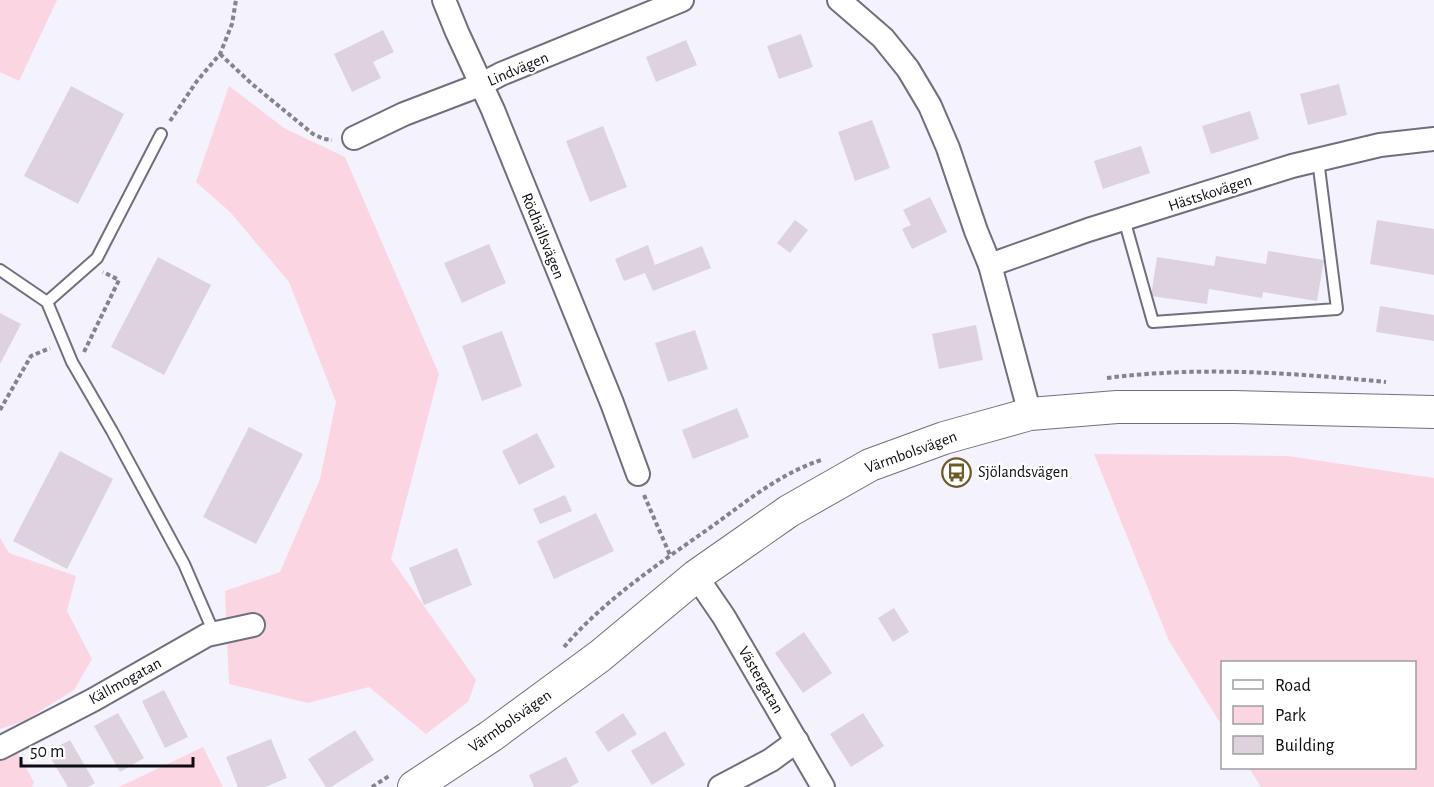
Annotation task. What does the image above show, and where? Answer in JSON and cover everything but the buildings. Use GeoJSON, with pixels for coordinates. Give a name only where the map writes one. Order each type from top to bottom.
{"type":"FeatureCollection","features":[{"type":"Feature","properties":{"kind":"street","name":"Rödhällsvägen"},"geometry":{"type":"LineString","coordinates":[[444,0],[493,110],[612,403],[638,474]]}},
{"type":"Feature","properties":{"kind":"street","name":"Lindvägen"},"geometry":{"type":"LineString","coordinates":[[354,138],[404,114],[480,85],[501,74],[682,0]]}},
{"type":"Feature","properties":{"kind":"street"},"geometry":{"type":"LineString","coordinates":[[839,0],[882,38],[908,69],[930,106],[948,148],[990,265],[1030,414]]}},
{"type":"Feature","properties":{"kind":"street","name":"Hästskovägen"},"geometry":{"type":"LineString","coordinates":[[990,265],[1088,230],[1318,160],[1380,145],[1434,139]]}},
{"type":"Feature","properties":{"kind":"street","name":"Värmbolsvägen"},"geometry":{"type":"LineString","coordinates":[[406,779],[491,736],[600,656],[696,576],[789,511],[870,465],[944,438],[1030,414],[1117,407],[1434,412]]}},
{"type":"Feature","properties":{"kind":"street","name":"Västergatan"},"geometry":{"type":"LineString","coordinates":[[696,576],[724,617],[823,787]]}},
{"type":"Feature","properties":{"kind":"street","name":"Källmogatan"},"geometry":{"type":"LineString","coordinates":[[0,748],[214,633],[253,625]]}},
{"type":"Feature","properties":{"kind":"street"},"geometry":{"type":"LineString","coordinates":[[720,787],[771,760],[797,741]]}},
{"type":"Feature","properties":{"kind":"lane"},"geometry":{"type":"LineString","coordinates":[[47,302],[97,258],[160,134]]}},
{"type":"Feature","properties":{"kind":"lane"},"geometry":{"type":"LineString","coordinates":[[1124,219],[1153,322],[1337,309],[1318,160]]}},
{"type":"Feature","properties":{"kind":"lane"},"geometry":{"type":"LineString","coordinates":[[0,270],[47,302],[76,369],[184,564],[214,633]]}},
{"type":"Feature","properties":{"kind":"path"},"geometry":{"type":"LineString","coordinates":[[160,134],[197,81],[220,54],[232,24],[236,0]]}},
{"type":"Feature","properties":{"kind":"path"},"geometry":{"type":"LineString","coordinates":[[220,54],[252,84],[313,134],[324,139],[339,141],[354,138]]}},
{"type":"Feature","properties":{"kind":"path"},"geometry":{"type":"LineString","coordinates":[[76,369],[119,280]]}},
{"type":"Feature","properties":{"kind":"path"},"geometry":{"type":"LineString","coordinates":[[0,410],[31,356],[64,342]]}},
{"type":"Feature","properties":{"kind":"path"},"geometry":{"type":"LineString","coordinates":[[1099,379],[1250,371],[1393,382]]}},
{"type":"Feature","properties":{"kind":"path"},"geometry":{"type":"LineString","coordinates":[[562,650],[596,614],[670,555],[763,489],[801,467],[830,457]]}},
{"type":"Feature","properties":{"kind":"path"},"geometry":{"type":"LineString","coordinates":[[638,474],[648,506],[670,555]]}},
{"type":"Feature","properties":{"kind":"path"},"geometry":{"type":"LineString","coordinates":[[372,787],[406,779]]}},
{"type":"Feature","properties":{"kind":"green space"},"geometry":{"type":"Polygon","coordinates":[[[0,0],[57,0],[19,81],[0,72],[0,0]]]}},
{"type":"Feature","properties":{"kind":"green space"},"geometry":{"type":"Polygon","coordinates":[[[229,86],[284,128],[345,157],[439,374],[391,559],[476,680],[468,702],[426,734],[369,687],[308,703],[229,684],[225,591],[280,572],[320,479],[336,402],[289,282],[230,212],[196,182],[229,86]]]}},
{"type":"Feature","properties":{"kind":"green space"},"geometry":{"type":"Polygon","coordinates":[[[1094,454],[1288,456],[1434,478],[1434,787],[1261,787],[1250,769],[1416,769],[1416,661],[1221,661],[1221,724],[1169,641],[1094,454]]]}},
{"type":"Feature","properties":{"kind":"green space"},"geometry":{"type":"Polygon","coordinates":[[[0,538],[9,553],[76,576],[67,611],[92,659],[74,690],[24,721],[0,729],[0,538]]]}},
{"type":"Feature","properties":{"kind":"green space"},"geometry":{"type":"Polygon","coordinates":[[[203,747],[223,787],[119,787],[203,747]]]}},
{"type":"Feature","properties":{"kind":"green space"},"geometry":{"type":"Polygon","coordinates":[[[16,750],[34,782],[32,787],[0,787],[0,758],[16,750]]]}},
{"type":"Feature","properties":{"kind":"place","name":"Sjölandsvägen"},"geometry":{"type":"Point","coordinates":[957,472]}}]}
